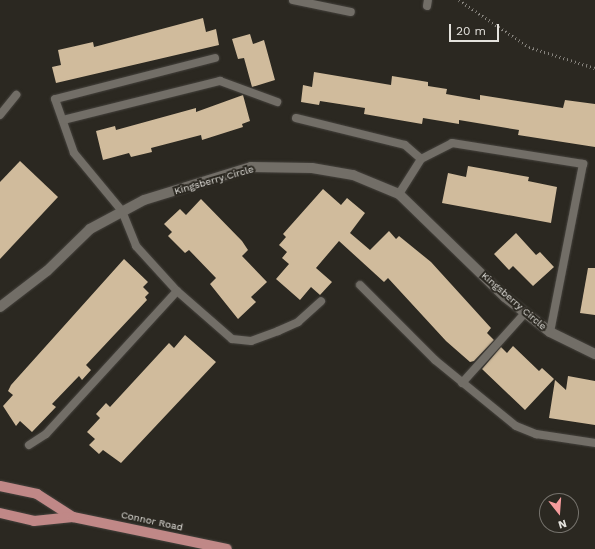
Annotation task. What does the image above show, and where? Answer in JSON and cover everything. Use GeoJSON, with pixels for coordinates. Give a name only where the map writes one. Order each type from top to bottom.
{"type":"FeatureCollection","features":[{"type":"Feature","properties":{"kind":"main road","name":"Connor Road"},"geometry":{"type":"LineString","coordinates":[[0,486],[37,494],[73,517]]}},
{"type":"Feature","properties":{"kind":"main road","name":"Connor Road"},"geometry":{"type":"LineString","coordinates":[[0,513],[34,521],[73,517],[226,549]]}},
{"type":"Feature","properties":{"kind":"street","name":"Kingsberry Circle"},"geometry":{"type":"LineString","coordinates":[[0,307],[47,271],[90,229],[144,200],[251,167],[333,171],[353,175],[399,194],[526,313],[550,332],[595,354]]}},
{"type":"Feature","properties":{"kind":"lane"},"geometry":{"type":"LineString","coordinates":[[293,0],[351,12]]}},
{"type":"Feature","properties":{"kind":"lane"},"geometry":{"type":"LineString","coordinates":[[215,58],[56,99],[74,153],[122,211],[136,246],[177,291],[232,339],[251,341],[298,322],[321,301]]}},
{"type":"Feature","properties":{"kind":"lane"},"geometry":{"type":"LineString","coordinates":[[63,120],[220,81],[277,102]]}},
{"type":"Feature","properties":{"kind":"lane"},"geometry":{"type":"LineString","coordinates":[[0,115],[16,95]]}},
{"type":"Feature","properties":{"kind":"lane"},"geometry":{"type":"LineString","coordinates":[[296,118],[405,145],[421,159]]}},
{"type":"Feature","properties":{"kind":"lane"},"geometry":{"type":"LineString","coordinates":[[399,194],[421,159],[452,143],[583,164],[550,332]]}},
{"type":"Feature","properties":{"kind":"lane"},"geometry":{"type":"LineString","coordinates":[[360,285],[462,383],[516,426],[536,434],[595,443]]}},
{"type":"Feature","properties":{"kind":"lane"},"geometry":{"type":"LineString","coordinates":[[29,445],[46,434],[177,291]]}},
{"type":"Feature","properties":{"kind":"lane"},"geometry":{"type":"LineString","coordinates":[[462,383],[526,313]]}},
{"type":"Feature","properties":{"kind":"path"},"geometry":{"type":"LineString","coordinates":[[459,0],[529,47],[595,68]]}},
{"type":"Feature","properties":{"kind":"building"},"geometry":{"type":"Polygon","coordinates":[[[203,18],[206,32],[216,29],[219,45],[56,83],[52,67],[61,65],[58,50],[93,42],[94,47],[203,18]]]}},
{"type":"Feature","properties":{"kind":"building"},"geometry":{"type":"Polygon","coordinates":[[[250,34],[253,44],[264,40],[275,80],[252,87],[244,58],[238,59],[232,39],[250,34]]]}},
{"type":"Feature","properties":{"kind":"building"},"geometry":{"type":"Polygon","coordinates":[[[314,72],[391,85],[392,76],[428,82],[428,86],[447,89],[446,94],[480,100],[480,95],[563,108],[565,100],[595,104],[595,147],[518,135],[519,130],[459,120],[459,124],[423,118],[422,124],[364,114],[365,108],[320,101],[319,105],[301,102],[303,85],[312,87],[314,72]]]}},
{"type":"Feature","properties":{"kind":"building"},"geometry":{"type":"Polygon","coordinates":[[[243,95],[250,121],[242,124],[243,127],[202,140],[201,135],[151,148],[152,152],[131,157],[129,153],[103,160],[96,131],[115,126],[116,130],[196,108],[196,112],[243,95]]]}},
{"type":"Feature","properties":{"kind":"building"},"geometry":{"type":"Polygon","coordinates":[[[20,161],[58,197],[0,259],[0,182],[20,161]]]}},
{"type":"Feature","properties":{"kind":"building"},"geometry":{"type":"Polygon","coordinates":[[[468,166],[529,177],[528,181],[557,187],[551,223],[442,203],[448,173],[466,177],[468,166]]]}},
{"type":"Feature","properties":{"kind":"building"},"geometry":{"type":"Polygon","coordinates":[[[323,189],[341,205],[347,198],[365,213],[350,233],[370,250],[389,231],[396,239],[399,236],[431,262],[491,328],[487,333],[494,340],[474,361],[470,362],[446,341],[388,278],[384,282],[339,241],[316,268],[332,282],[320,295],[311,287],[300,300],[276,279],[289,264],[282,258],[287,252],[279,245],[286,237],[283,234],[323,189]]]}},
{"type":"Feature","properties":{"kind":"building"},"geometry":{"type":"Polygon","coordinates":[[[201,199],[242,241],[248,250],[242,256],[267,282],[251,297],[256,302],[238,319],[210,284],[216,278],[189,250],[185,253],[168,236],[172,232],[164,224],[180,209],[186,215],[201,199]]]}},
{"type":"Feature","properties":{"kind":"building"},"geometry":{"type":"Polygon","coordinates":[[[516,233],[536,255],[540,252],[554,267],[533,286],[513,266],[509,270],[494,254],[516,233]]]}},
{"type":"Feature","properties":{"kind":"building"},"geometry":{"type":"Polygon","coordinates":[[[124,259],[148,282],[143,287],[149,293],[145,297],[147,300],[86,365],[91,370],[82,380],[79,376],[52,404],[56,407],[32,432],[20,421],[16,426],[3,406],[13,395],[8,391],[11,385],[124,259]]]}},
{"type":"Feature","properties":{"kind":"building"},"geometry":{"type":"Polygon","coordinates":[[[588,268],[595,268],[595,315],[580,313],[588,268]]]}},
{"type":"Feature","properties":{"kind":"building"},"geometry":{"type":"Polygon","coordinates":[[[185,335],[216,362],[121,463],[103,450],[99,454],[89,445],[95,439],[87,432],[100,418],[96,414],[106,403],[110,407],[169,343],[174,348],[185,335]]]}},
{"type":"Feature","properties":{"kind":"building"},"geometry":{"type":"Polygon","coordinates":[[[513,346],[539,371],[542,368],[554,379],[525,410],[482,369],[501,347],[507,353],[513,346]]]}},
{"type":"Feature","properties":{"kind":"building"},"geometry":{"type":"Polygon","coordinates":[[[568,376],[595,381],[595,425],[549,418],[555,380],[566,390],[568,376]]]}}]}
